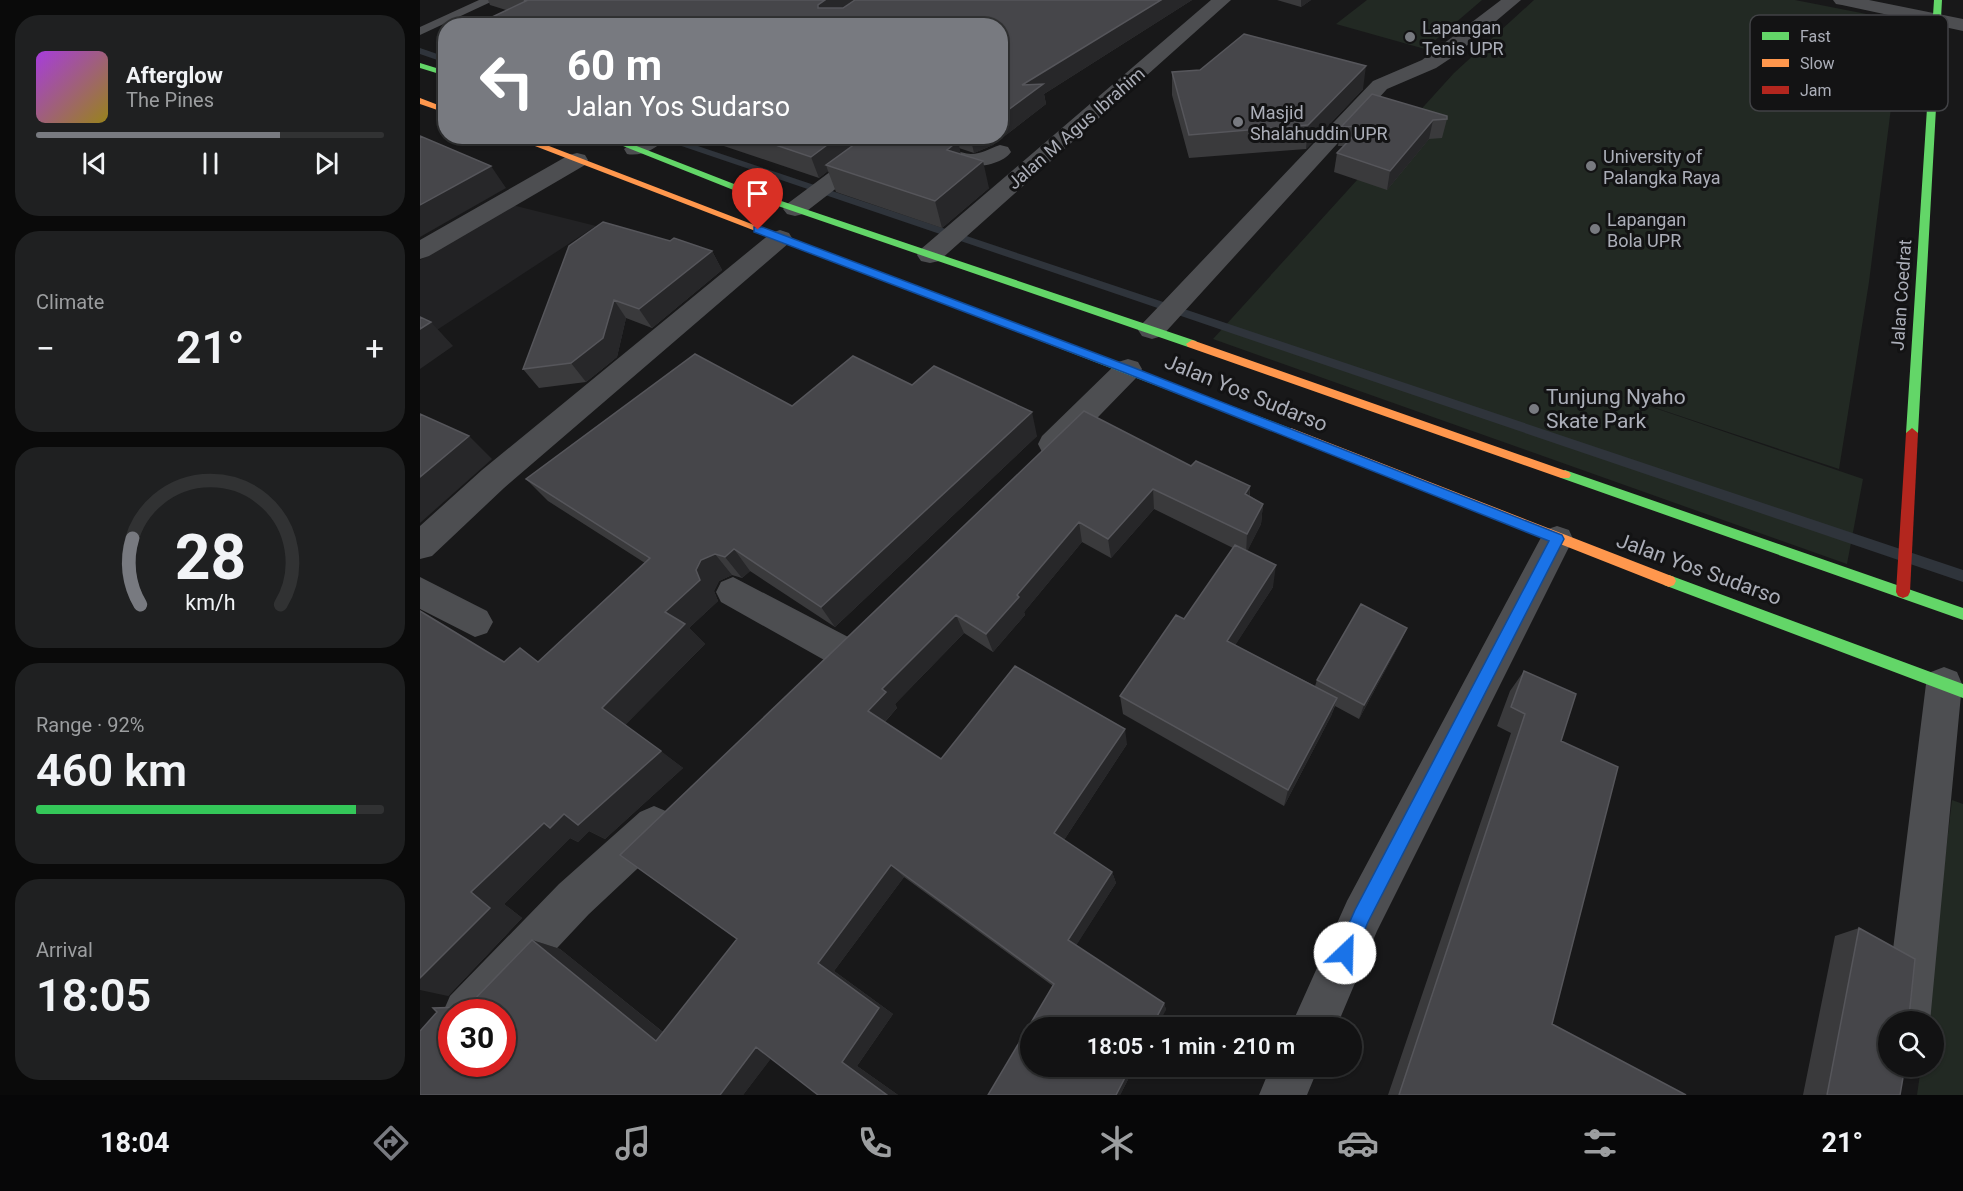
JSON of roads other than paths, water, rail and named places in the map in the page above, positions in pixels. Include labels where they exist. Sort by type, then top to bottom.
[{"type":"main road","name":"Jalan Coedrat","points":[[1936,15],[1938,0]]},
{"type":"main road","points":[[420,65],[438,71]]},
{"type":"main road","points":[[420,102],[438,108]]},
{"type":"main road","name":"Jalan Coedrat","points":[[1903,592],[1931,111]]},
{"type":"main road","name":"Jalan Yos Sudarso","points":[[534,144],[1128,369],[1557,539],[1954,687]]},
{"type":"main road","name":"Jalan Yos Sudarso","points":[[651,144],[795,209],[1152,330],[1963,614]]},
{"type":"street","name":"Jalan M Agus Ibrahim","points":[[930,255],[1222,0]]},
{"type":"street","points":[[1152,330],[1380,85],[1429,64],[1512,0]]},
{"type":"street","points":[[1842,0],[1916,15]]},
{"type":"street","points":[[1948,21],[1963,24]]},
{"type":"street","points":[[795,209],[897,144]]},
{"type":"street","points":[[916,144],[973,162],[989,159],[1000,152]]},
{"type":"street","points":[[420,251],[577,160]]},
{"type":"street","points":[[420,546],[493,479],[780,238]]},
{"type":"street","points":[[1029,468],[1128,369]]},
{"type":"street","points":[[1318,1017],[1362,916],[1557,539]]},
{"type":"street","points":[[420,592],[475,622]]},
{"type":"street","points":[[734,592],[826,663],[864,626]]},
{"type":"street","points":[[1909,1011],[1954,687]]},
{"type":"street","points":[[479,999],[574,899],[677,805]]},
{"type":"street","points":[[1283,1095],[1291,1077]]},
{"type":"lane","points":[[449,18],[489,0]]},
{"type":"lane","points":[[420,31],[438,23]]},
{"type":"waterway","points":[[420,51],[438,57]]},
{"type":"waterway","points":[[681,144],[1963,576]]},
{"type":"place","name":"Lapangan Tenis UPR","points":[[1410,37]]},
{"type":"place","name":"Masjid Shalahuddin UPR","points":[[1238,122]]},
{"type":"place","name":"University of Palangka Raya","points":[[1591,166]]},
{"type":"place","name":"Lapangan Bola UPR","points":[[1595,229]]},
{"type":"place","name":"Tunjung Nyaho Skate Park","points":[[1534,409]]}]
